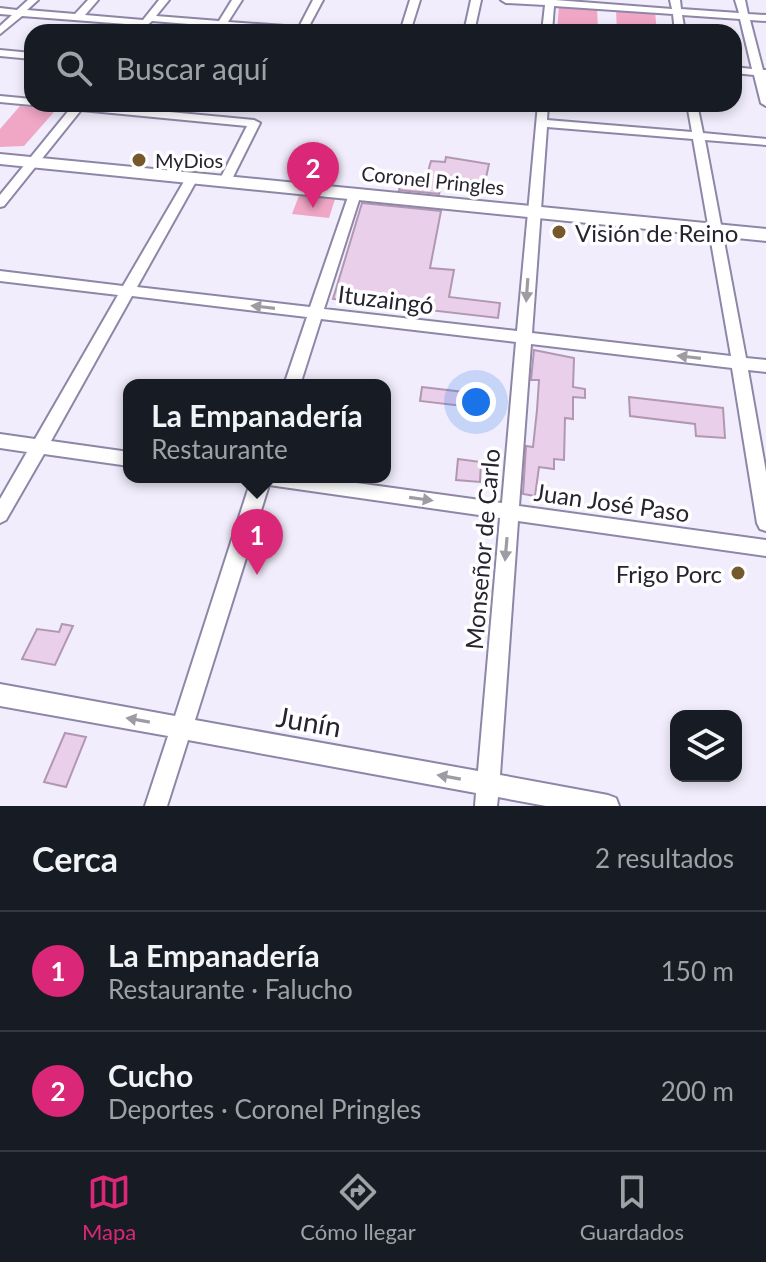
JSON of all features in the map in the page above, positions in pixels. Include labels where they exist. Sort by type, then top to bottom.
[{"type":"main road","name":"Coronel Pringles","points":[[0,159],[766,235]]},
{"type":"street","points":[[0,31],[33,0]]},
{"type":"street","points":[[78,17],[93,0]]},
{"type":"street","points":[[145,24],[164,0]]},
{"type":"street","points":[[0,11],[222,24],[237,0]]},
{"type":"street","points":[[306,24],[318,0]]},
{"type":"street","points":[[408,24],[415,0]]},
{"type":"street","points":[[471,24],[476,0]]},
{"type":"street","points":[[506,0],[608,4],[766,18]]},
{"type":"street","points":[[675,0],[679,24]]},
{"type":"street","points":[[740,0],[762,72],[766,103]]},
{"type":"street","points":[[548,24],[550,1]]},
{"type":"street","points":[[0,53],[24,55]]},
{"type":"street","points":[[742,71],[762,72]]},
{"type":"street","points":[[0,99],[24,101]]},
{"type":"street","points":[[0,203],[73,112]]},
{"type":"street","points":[[147,112],[254,123],[225,181]]},
{"type":"street","name":"Monseñor de Carlo","points":[[487,795],[543,112]]},
{"type":"street","points":[[694,112],[717,230],[766,523]]},
{"type":"street","points":[[542,123],[766,142]]},
{"type":"street","points":[[0,515],[192,178]]},
{"type":"street","points":[[294,379],[355,194]]},
{"type":"street","name":"Ituzaingó","points":[[0,276],[766,366]]},
{"type":"street","points":[[0,441],[123,458]]},
{"type":"street","points":[[156,806],[260,483]]},
{"type":"street","name":"Juan José Paso","points":[[304,483],[766,548]]},
{"type":"street","name":"Junín","points":[[0,695],[181,728],[487,795],[608,806]]},
{"type":"shaded area","points":[[559,5],[597,8],[598,24],[558,24]]},
{"type":"shaded area","points":[[616,9],[655,12],[656,24],[617,24]]},
{"type":"shaded area","points":[[20,106],[24,106],[24,112],[54,112],[24,146],[0,147],[0,129]]},
{"type":"shaded area","points":[[300,193],[336,196],[329,218],[292,214]]},
{"type":"building","points":[[446,157],[489,164],[485,182],[447,178],[439,194],[399,190],[402,179],[425,182],[431,161],[445,162]]},
{"type":"building","points":[[362,203],[441,211],[430,268],[454,270],[449,297],[500,303],[498,318],[333,299]]},
{"type":"building","points":[[534,350],[574,358],[573,387],[585,389],[585,398],[573,397],[573,419],[565,418],[564,460],[554,459],[554,469],[539,467],[535,496],[523,494],[526,446],[533,447],[537,410],[539,380],[531,380]]},
{"type":"building","points":[[422,387],[489,395],[488,409],[420,401]]},
{"type":"building","points":[[629,397],[723,408],[725,438],[696,436],[695,424],[630,416]]},
{"type":"building","points":[[458,459],[481,462],[480,482],[456,480]]},
{"type":"building","points":[[62,624],[73,626],[55,665],[22,659],[37,629],[59,632]]},
{"type":"building","points":[[65,733],[86,737],[66,787],[44,782]]},
{"type":"place","name":"MyDios","points":[[139,160]]},
{"type":"place","name":"Cucho","points":[[313,208]]},
{"type":"place","name":"Visión de Reino","points":[[559,232]]},
{"type":"place","name":"Frigo Porc","points":[[738,573]]},
{"type":"place","name":"La Empanadería","points":[[257,575]]}]
